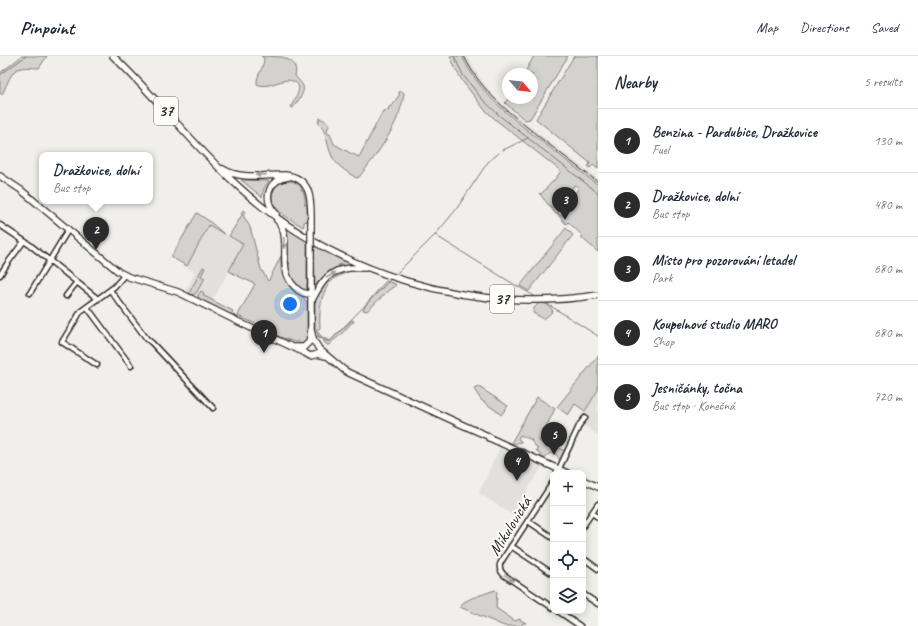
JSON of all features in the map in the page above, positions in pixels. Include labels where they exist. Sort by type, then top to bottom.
[{"type":"main road","name":"37","points":[[113,56],[212,161],[240,188],[286,223],[331,250],[371,268],[411,282],[450,292],[496,298],[537,300],[598,295]]},
{"type":"main road","points":[[212,161],[225,170],[236,175],[285,175],[297,178],[304,184],[310,194],[311,330],[308,346],[310,356],[315,355],[318,351]]},
{"type":"main road","points":[[0,176],[21,190],[113,268],[124,275],[178,292],[294,348],[318,346],[318,351],[344,370],[465,426],[486,434],[492,439]]},
{"type":"main road","points":[[286,223],[272,209],[268,194],[272,186],[278,180],[297,178]]},
{"type":"main road","points":[[267,210],[279,222],[283,231],[285,268],[289,280],[299,291],[311,297]]},
{"type":"main road","points":[[311,297],[320,284],[329,275],[335,272],[347,268],[371,268]]},
{"type":"main road","points":[[465,426],[478,434],[492,439],[556,470]]},
{"type":"main road","points":[[586,481],[598,487]]},
{"type":"street","points":[[0,225],[50,260],[98,299]]},
{"type":"street","points":[[30,293],[68,230]]},
{"type":"street","points":[[0,275],[6,264],[24,241]]},
{"type":"street","points":[[97,365],[62,342],[81,311],[110,290],[124,275]]},
{"type":"street","points":[[66,296],[77,282]]},
{"type":"street","points":[[110,290],[147,339],[213,408]]},
{"type":"street","points":[[87,307],[131,366]]},
{"type":"street","points":[[558,470],[580,424],[586,418]]},
{"type":"street","name":"Mikulovická","points":[[550,487],[499,565],[500,570],[504,575],[550,606]]},
{"type":"street","points":[[586,522],[598,504]]},
{"type":"street","points":[[592,513],[598,517]]},
{"type":"street","points":[[528,521],[550,536]]},
{"type":"street","points":[[511,546],[550,571]]},
{"type":"street","points":[[586,560],[598,569]]},
{"type":"street","points":[[586,596],[598,604]]},
{"type":"street","points":[[562,614],[580,626]]},
{"type":"shaded area","points":[[22,56],[47,56],[39,68],[24,68],[16,70],[10,78],[2,95],[0,93],[0,73]]},
{"type":"shaded area","points":[[261,56],[283,57],[292,62],[294,65],[296,70],[295,76],[302,84],[303,90],[293,108],[291,107],[299,87],[294,82],[288,80],[264,86],[257,84],[264,62],[264,58]]},
{"type":"shaded area","points":[[450,56],[462,56],[477,81],[506,112],[528,131],[598,185],[598,252],[582,238],[582,235],[568,222],[566,224],[559,216],[559,214],[562,216],[579,187],[574,185],[558,214],[556,214],[539,193],[541,194],[561,171],[484,109],[463,82]]},
{"type":"shaded area","points":[[462,56],[467,56],[479,77],[502,104],[598,179],[598,185],[503,110],[482,88]]},
{"type":"shaded area","points":[[534,56],[568,56],[530,119],[525,120],[506,104],[538,104],[538,68],[527,68]]},
{"type":"shaded area","points":[[574,56],[598,56],[598,169],[593,165],[590,168],[588,167],[590,163],[536,119]]},
{"type":"shaded area","points":[[402,91],[404,93],[402,104],[393,127],[373,159],[359,177],[356,178],[341,168],[333,158],[329,150],[325,133],[318,122],[320,118],[328,124],[328,134],[330,134],[334,144],[359,157],[383,111],[388,110],[389,107],[393,105],[399,96],[399,92]]},
{"type":"shaded area","points":[[241,180],[269,181],[264,188],[262,197]]},
{"type":"shaded area","points":[[284,181],[292,181],[300,186],[302,191],[303,190],[305,204],[307,204],[307,221],[304,222],[303,227],[281,213],[273,204],[273,192],[278,184]]},
{"type":"shaded area","points":[[243,210],[245,211],[243,215],[250,227],[261,269],[268,281],[281,256],[282,274],[284,274],[291,287],[307,302],[307,336],[306,341],[301,344],[298,341],[295,342],[269,332],[265,328],[238,316],[255,284],[229,271],[243,244],[229,236],[242,215],[241,213]]},
{"type":"shaded area","points":[[197,213],[224,234],[209,225],[187,266],[171,257]]},
{"type":"shaded area","points":[[209,225],[244,244],[211,303],[185,292],[195,272],[186,267]]},
{"type":"shaded area","points":[[285,226],[307,240],[306,290],[296,284],[289,275],[288,265],[290,263],[287,263],[287,236]]},
{"type":"shaded area","points":[[566,228],[573,235],[529,291],[520,286]]},
{"type":"shaded area","points":[[314,244],[355,265],[338,265],[340,266],[326,274],[315,286]]},
{"type":"shaded area","points":[[203,267],[205,268],[201,276],[205,278],[196,293],[193,295],[189,293]]},
{"type":"shaded area","points":[[345,271],[344,274],[336,277],[330,282],[326,289],[321,304],[320,328],[317,330],[315,329],[315,302],[319,290],[330,278]]},
{"type":"shaded area","points":[[386,281],[396,285],[367,311],[363,310],[367,303]]},
{"type":"shaded area","points":[[201,291],[203,292],[204,296],[233,311],[231,315],[199,299],[198,295]]},
{"type":"shaded area","points":[[539,303],[544,303],[553,311],[544,319],[533,313],[534,308]]},
{"type":"shaded area","points":[[352,320],[354,322],[351,323],[331,342],[331,344],[327,345],[324,342],[324,339],[318,337],[316,330],[322,337],[328,340],[328,342],[330,341]]},
{"type":"shaded area","points":[[598,356],[598,390],[585,411],[575,404],[568,415],[557,407]]},
{"type":"shaded area","points":[[479,387],[508,406],[501,415],[481,400],[474,389]]},
{"type":"shaded area","points":[[598,390],[598,435],[578,421]]},
{"type":"shaded area","points":[[537,397],[555,409],[539,441],[547,445],[549,443],[565,451],[560,461],[557,455],[553,453],[544,459],[536,450],[538,449],[531,441],[532,440],[520,435],[518,439],[521,442],[511,443]]},
{"type":"shaded area","points":[[500,446],[507,451],[506,456],[509,457],[513,452],[543,466],[511,514],[479,493]]},
{"type":"shaded area","points":[[495,590],[497,592],[496,608],[515,621],[519,619],[526,623],[523,623],[521,626],[504,626],[460,607],[464,602],[472,598]]},
{"type":"waterway","points":[[0,75],[26,56]]},
{"type":"waterway","points":[[454,56],[463,75],[482,99],[500,116],[598,193]]},
{"type":"waterway","points":[[503,150],[528,138]]},
{"type":"waterway","points":[[435,235],[455,211],[488,162],[499,153]]},
{"type":"waterway","points":[[397,273],[435,235],[437,236]]},
{"type":"waterway","points":[[438,237],[536,297]]},
{"type":"waterway","points":[[318,336],[326,341],[331,340],[390,280]]},
{"type":"waterway","points":[[546,303],[598,336]]},
{"type":"railway","points":[[464,56],[479,81],[498,102],[531,130],[598,182]]},
{"type":"place","name":"Místo pro pozorování letadel","points":[[565,220]]},
{"type":"place","name":"Dražkovice, dolní","points":[[96,250]]},
{"type":"place","name":"Benzina - Pardubice, Dražkovice","points":[[264,353]]},
{"type":"place","name":"Jesničánky, točna","points":[[554,455]]},
{"type":"place","name":"Koupelnové studio MARO","points":[[517,481]]}]
